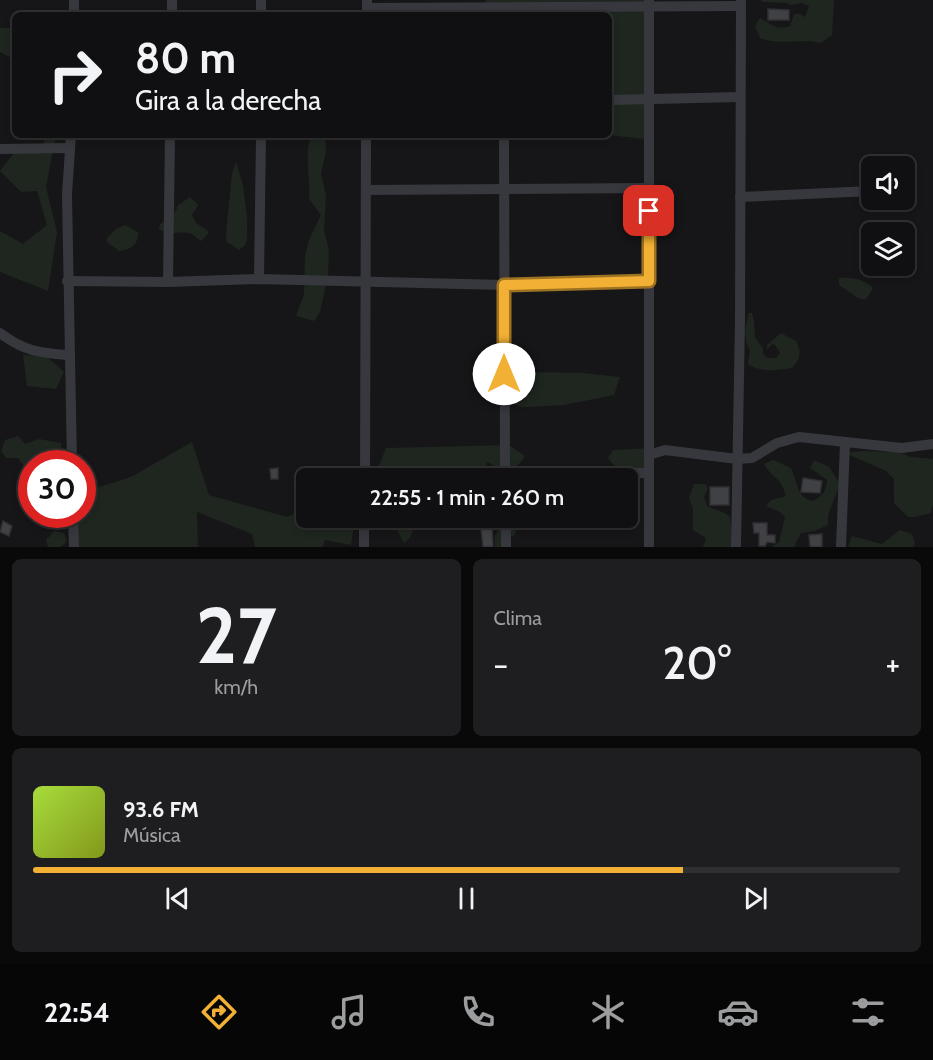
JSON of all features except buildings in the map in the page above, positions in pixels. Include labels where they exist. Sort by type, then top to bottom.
[{"type":"street","points":[[649,3],[649,547]]},
{"type":"street","points":[[367,8],[741,3],[736,547]]},
{"type":"street","points":[[612,100],[740,97]]},
{"type":"street","points":[[70,138],[67,194],[67,281],[71,450]]},
{"type":"street","points":[[168,282],[170,138]]},
{"type":"street","points":[[259,279],[261,138]]},
{"type":"street","points":[[365,468],[366,138]]},
{"type":"street","points":[[504,138],[505,468]]},
{"type":"street","points":[[0,149],[70,148]]},
{"type":"street","points":[[366,190],[649,188]]},
{"type":"street","points":[[740,197],[861,192]]},
{"type":"street","points":[[67,281],[168,282],[259,279],[504,285],[649,281]]},
{"type":"street","points":[[0,333],[12,342],[30,350],[68,354]]},
{"type":"street","points":[[649,455],[665,450],[737,459],[752,458],[777,443],[799,437],[902,448],[933,444]]},
{"type":"street","points":[[841,547],[845,442]]},
{"type":"street","points":[[638,473],[649,473]]},
{"type":"street","points":[[73,528],[74,547]]},
{"type":"street","points":[[364,528],[364,547]]},
{"type":"street","points":[[506,528],[506,547]]},
{"type":"shaded area","points":[[486,0],[645,0],[653,125],[643,139],[612,135],[612,12],[485,12]]},
{"type":"shaded area","points":[[760,0],[834,0],[832,35],[821,43],[760,38],[755,26],[760,18],[781,28],[790,26],[794,14],[805,17],[809,6],[802,3],[791,5]]},
{"type":"shaded area","points":[[0,28],[12,28],[12,58],[0,52]]},
{"type":"shaded area","points":[[45,138],[55,138],[46,187],[57,232],[48,291],[0,272],[0,231],[23,244],[47,225],[37,191],[21,192],[0,171],[17,149],[42,148]]},
{"type":"shaded area","points":[[311,138],[325,138],[326,152],[321,173],[326,196],[324,230],[329,251],[328,276],[320,312],[314,321],[296,316],[304,294],[305,256],[309,240],[321,215],[309,199],[308,147]]},
{"type":"shaded area","points":[[236,162],[243,185],[247,217],[247,239],[245,245],[239,250],[227,242],[226,235],[232,173]]},
{"type":"shaded area","points":[[190,197],[198,205],[192,215],[196,223],[208,231],[201,241],[189,233],[171,233],[159,229],[160,224],[167,221],[177,206]]},
{"type":"shaded area","points":[[125,225],[138,232],[138,237],[133,246],[119,251],[107,242],[107,238],[116,229]]},
{"type":"shaded area","points":[[839,278],[858,279],[873,288],[866,300],[858,298],[839,285]]},
{"type":"shaded area","points":[[749,313],[752,313],[754,321],[755,338],[767,358],[776,358],[780,353],[772,344],[767,350],[767,345],[781,333],[796,341],[799,356],[792,368],[764,370],[748,364],[750,351],[745,332]]},
{"type":"shaded area","points":[[23,355],[46,356],[64,372],[56,389],[27,386]]},
{"type":"shaded area","points":[[526,372],[583,373],[620,377],[614,395],[564,405],[521,407],[512,403],[508,398],[513,374]]},
{"type":"shaded area","points":[[18,436],[25,444],[39,439],[61,443],[62,450],[18,450],[18,458],[6,458],[1,451],[5,440]]},
{"type":"shaded area","points":[[192,442],[209,495],[287,517],[296,513],[296,528],[354,528],[351,545],[325,540],[323,547],[255,547],[252,534],[197,512],[198,547],[76,547],[77,528],[96,528],[96,488],[131,477]]},
{"type":"shaded area","points":[[509,445],[525,456],[514,468],[498,468],[487,462],[486,468],[378,468],[386,448]]},
{"type":"shaded area","points":[[652,448],[652,471],[638,472],[638,468],[617,467],[608,458],[613,450]]},
{"type":"shaded area","points":[[898,452],[911,457],[933,459],[931,513],[908,517],[894,503],[894,479],[886,471],[845,453]]},
{"type":"shaded area","points":[[773,460],[791,468],[800,493],[807,499],[813,501],[819,497],[827,484],[827,480],[810,468],[814,460],[829,467],[840,484],[828,515],[828,525],[815,531],[801,533],[795,547],[771,547],[779,542],[785,517],[780,512],[766,506],[771,500],[786,496],[782,485],[764,464]]},
{"type":"shaded area","points":[[694,484],[705,484],[708,488],[704,497],[707,506],[730,517],[733,547],[703,547],[706,538],[693,530],[693,509],[689,498]]},
{"type":"shaded area","points":[[396,528],[413,528],[408,540],[404,543]]},
{"type":"shaded area","points":[[498,528],[516,528],[516,532],[513,537],[505,539],[500,547],[495,547],[495,536]]},
{"type":"shaded area","points":[[900,530],[912,534],[915,544],[913,547],[848,547],[852,536],[882,544]]},
{"type":"shaded area","points":[[54,531],[64,533],[67,541],[61,547],[48,547],[46,540]]},
{"type":"route","points":[[504,374],[504,285],[649,281],[649,211]]}]
